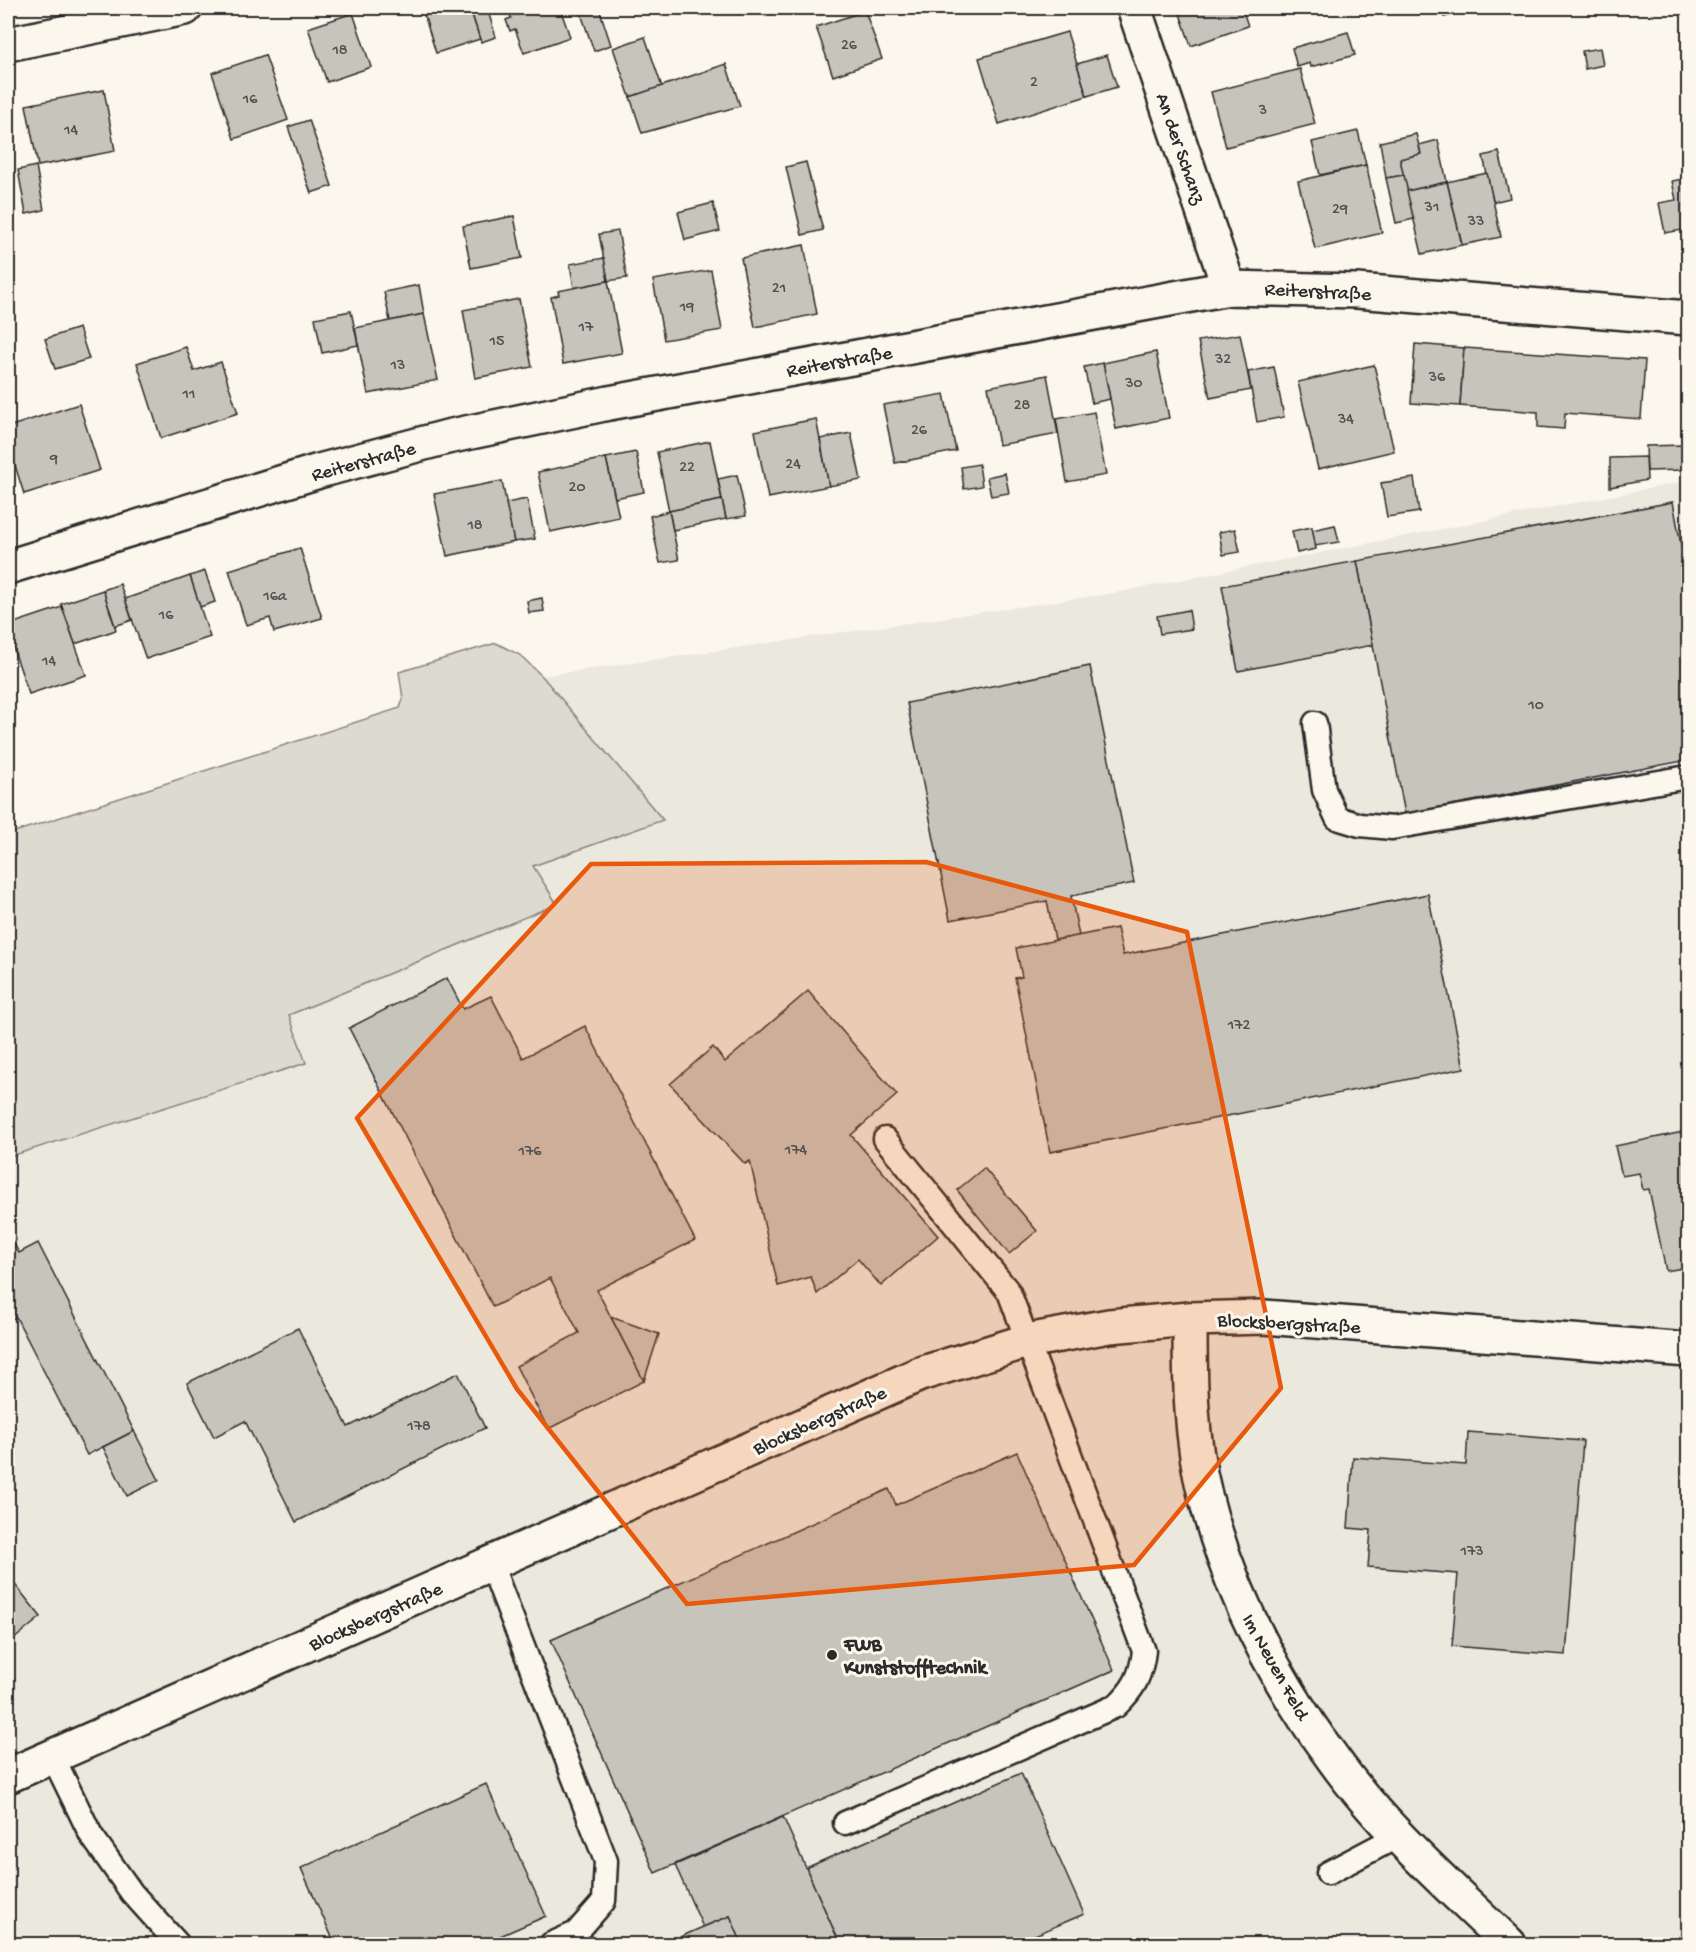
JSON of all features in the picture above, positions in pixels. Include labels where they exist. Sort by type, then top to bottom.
[{"type":"street","points":[[8,44],[185,8]]},
{"type":"street","name":"An der Schanz","points":[[1134,8],[1229,288]]},
{"type":"street","name":"Reiterstraße","points":[[8,567],[319,471],[447,437],[621,400],[1229,288],[1357,291],[1689,318]]},
{"type":"street","name":"Blocksbergstraße","points":[[8,1776],[920,1374],[1028,1341],[1109,1326],[1190,1319],[1263,1317],[1689,1350]]},
{"type":"street","name":"Im Neuen Feld","points":[[1190,1319],[1193,1424],[1204,1494],[1229,1571],[1254,1630],[1292,1699],[1335,1761],[1400,1835],[1509,1944]]},
{"type":"lane","points":[[1315,723],[1324,790],[1337,818],[1360,825],[1392,828],[1689,777]]},
{"type":"lane","points":[[845,1823],[1116,1706],[1133,1690],[1142,1672],[1144,1651],[1009,1292],[885,1139]]},
{"type":"lane","points":[[490,1564],[606,1861],[604,1901],[576,1934],[551,1944]]},
{"type":"lane","points":[[52,1755],[91,1835],[132,1893],[178,1944]]},
{"type":"lane","points":[[1328,1873],[1400,1835]]},
{"type":"highlighted area","points":[[926,862],[1187,932],[1281,1388],[1134,1565],[687,1604],[517,1389],[357,1118],[591,864]]},
{"type":"shaded area","points":[[1688,481],[1688,1944],[8,1944],[8,1158],[306,1063],[288,1015],[557,905],[532,866],[663,820],[542,676],[1114,593]]},
{"type":"shaded area","points":[[496,643],[520,655],[542,676],[663,820],[533,866],[557,904],[289,1015],[306,1063],[8,1157],[8,834],[400,708],[403,699],[399,672]]},
{"type":"building","points":[[422,8],[470,8],[480,39],[436,53]]},
{"type":"building","points":[[470,8],[487,8],[496,37],[481,42]]},
{"type":"building","points":[[530,8],[560,8],[570,37],[524,53],[515,29],[510,31],[506,20],[511,18],[510,14]]},
{"type":"building","points":[[579,8],[599,8],[611,45],[594,51]]},
{"type":"building","points":[[1178,8],[1242,8],[1248,26],[1191,46]]},
{"type":"building","points":[[1299,8],[1324,8],[1301,14]]},
{"type":"building","points":[[1442,8],[1466,8],[1467,11],[1444,17]]},
{"type":"building","points":[[865,11],[882,59],[833,76],[816,27]]},
{"type":"building","points":[[353,13],[371,67],[327,82],[308,28]]},
{"type":"building","points":[[1067,32],[1087,96],[999,124],[979,58]]},
{"type":"building","points":[[1348,32],[1355,55],[1311,67],[1310,63],[1297,67],[1292,48]]},
{"type":"building","points":[[645,37],[662,87],[630,97],[613,48]]},
{"type":"building","points":[[1600,48],[1603,65],[1585,69],[1582,51]]},
{"type":"building","points":[[265,55],[288,120],[234,139],[212,73]]},
{"type":"building","points":[[1107,55],[1117,87],[1087,96],[1077,64]]},
{"type":"building","points":[[726,64],[740,106],[642,133],[630,97]]},
{"type":"building","points":[[1300,69],[1315,124],[1226,147],[1211,92]]},
{"type":"building","points":[[104,90],[115,151],[38,166],[26,105]]},
{"type":"building","points":[[309,120],[332,186],[311,193],[288,127]]},
{"type":"building","points":[[1358,131],[1366,165],[1320,175],[1312,142]]},
{"type":"building","points":[[1416,134],[1421,154],[1400,159],[1404,175],[1386,178],[1380,142]]},
{"type":"building","points":[[1438,140],[1447,182],[1407,191],[1400,159],[1421,154],[1419,145]]},
{"type":"building","points":[[1499,152],[1510,198],[1493,202],[1483,156]]},
{"type":"building","points":[[806,162],[823,230],[802,235],[786,167]]},
{"type":"building","points":[[1366,165],[1382,233],[1315,249],[1298,181]]},
{"type":"building","points":[[36,166],[44,210],[26,214],[18,170]]},
{"type":"building","points":[[1487,173],[1501,237],[1462,245],[1447,182]]},
{"type":"building","points":[[1404,175],[1414,219],[1396,223],[1386,178]]},
{"type":"building","points":[[1688,178],[1688,247],[1685,248],[1682,230],[1665,233],[1659,203],[1676,200],[1672,181]]},
{"type":"building","points":[[1447,182],[1462,245],[1422,254],[1407,191]]},
{"type":"building","points":[[713,203],[720,231],[685,240],[678,212]]},
{"type":"building","points":[[514,216],[522,258],[471,268],[463,226]]},
{"type":"building","points":[[618,231],[627,278],[608,281],[599,234]]},
{"type":"building","points":[[804,245],[817,314],[755,327],[741,258]]},
{"type":"building","points":[[604,258],[608,281],[574,288],[570,264]]},
{"type":"building","points":[[711,270],[722,330],[664,340],[653,280]]},
{"type":"building","points":[[608,281],[622,353],[563,364],[551,297],[559,295],[558,291]]},
{"type":"building","points":[[419,285],[424,314],[390,321],[384,292]]},
{"type":"building","points":[[519,299],[532,367],[475,378],[463,310]]},
{"type":"building","points":[[351,311],[358,345],[322,353],[315,318]]},
{"type":"building","points":[[424,314],[438,380],[368,394],[355,328]]},
{"type":"building","points":[[79,328],[89,359],[55,369],[45,339]]},
{"type":"building","points":[[1240,334],[1251,390],[1210,398],[1198,341]]},
{"type":"building","points":[[1415,344],[1464,348],[1460,406],[1411,403]]},
{"type":"building","points":[[186,347],[194,371],[221,362],[238,413],[161,438],[137,363]]},
{"type":"building","points":[[1464,348],[1645,360],[1641,419],[1565,413],[1564,429],[1538,427],[1538,412],[1460,406]]},
{"type":"building","points":[[1156,352],[1169,418],[1116,429],[1103,363]]},
{"type":"building","points":[[1103,363],[1110,399],[1092,403],[1084,367]]},
{"type":"building","points":[[1374,365],[1394,451],[1318,469],[1298,382]]},
{"type":"building","points":[[1274,367],[1284,417],[1257,422],[1248,372]]},
{"type":"building","points":[[1047,375],[1058,434],[999,445],[988,387]]},
{"type":"building","points":[[944,394],[956,451],[895,463],[883,405]]},
{"type":"building","points":[[79,404],[100,470],[24,494],[8,443],[8,427]]},
{"type":"building","points":[[1094,412],[1106,475],[1067,482],[1056,419]]},
{"type":"building","points":[[816,419],[829,486],[768,498],[755,431]]},
{"type":"building","points":[[851,433],[861,480],[829,486],[820,439]]},
{"type":"building","points":[[710,441],[722,500],[669,511],[657,452]]},
{"type":"building","points":[[1684,445],[1684,470],[1647,471],[1646,446]]},
{"type":"building","points":[[636,452],[644,492],[615,498],[606,458]]},
{"type":"building","points":[[1646,457],[1647,480],[1610,487],[1610,458]]},
{"type":"building","points":[[606,458],[619,517],[550,532],[538,472]]},
{"type":"building","points":[[979,464],[982,486],[964,489],[961,467]]},
{"type":"building","points":[[1005,473],[1009,493],[991,496],[987,477]]},
{"type":"building","points":[[737,475],[746,516],[726,519],[718,479]]},
{"type":"building","points":[[1414,478],[1419,512],[1387,517],[1381,483]]},
{"type":"building","points":[[502,481],[514,542],[447,556],[434,494]]},
{"type":"building","points":[[527,499],[535,539],[514,542],[506,503]]},
{"type":"building","points":[[722,500],[726,519],[673,530],[669,511]]},
{"type":"building","points":[[1673,502],[1688,583],[1688,760],[1405,814],[1357,561]]},
{"type":"building","points":[[669,511],[679,560],[660,563],[650,516]]},
{"type":"building","points":[[1335,525],[1339,542],[1315,546],[1312,530]]},
{"type":"building","points":[[1312,527],[1316,549],[1297,553],[1292,531]]},
{"type":"building","points":[[1235,529],[1240,552],[1223,555],[1219,532]]},
{"type":"building","points":[[300,548],[322,618],[274,632],[270,618],[246,625],[229,570]]},
{"type":"building","points":[[1357,561],[1373,645],[1238,671],[1222,586]]},
{"type":"building","points":[[205,571],[215,602],[200,607],[190,576]]},
{"type":"building","points":[[190,576],[210,637],[146,659],[125,599]]},
{"type":"building","points":[[120,584],[132,620],[115,626],[103,590]]},
{"type":"building","points":[[103,590],[116,630],[75,644],[61,604]]},
{"type":"building","points":[[542,598],[544,611],[529,613],[527,601]]},
{"type":"building","points":[[62,607],[86,675],[29,694],[8,633],[8,625]]},
{"type":"building","points":[[1189,610],[1192,629],[1160,634],[1157,616]]},
{"type":"building","points":[[1090,666],[1134,883],[1071,896],[1079,936],[1055,940],[1047,901],[950,920],[907,703]]},
{"type":"building","points":[[1428,894],[1464,1068],[1050,1152],[1015,978],[1022,977],[1016,948],[1117,928],[1123,955]]},
{"type":"building","points":[[447,978],[463,1009],[491,996],[523,1058],[585,1026],[695,1240],[597,1290],[644,1381],[548,1429],[516,1366],[579,1333],[550,1278],[493,1307],[349,1028]]},
{"type":"building","points":[[808,991],[897,1095],[851,1135],[938,1236],[881,1286],[858,1259],[817,1294],[811,1277],[778,1286],[750,1161],[745,1164],[670,1084],[713,1047],[725,1062]]},
{"type":"building","points":[[1688,1131],[1688,1267],[1666,1271],[1649,1189],[1643,1190],[1639,1173],[1622,1176],[1615,1146]]},
{"type":"building","points":[[984,1168],[1037,1231],[1009,1254],[957,1190]]},
{"type":"building","points":[[11,1238],[19,1253],[38,1243],[134,1431],[87,1455],[16,1317],[8,1321],[8,1240]]},
{"type":"building","points":[[611,1317],[659,1334],[644,1381]]},
{"type":"building","points":[[298,1328],[348,1427],[458,1373],[485,1428],[296,1522],[245,1421],[214,1437],[187,1383]]},
{"type":"building","points":[[134,1431],[159,1480],[127,1496],[103,1447]]},
{"type":"building","points":[[1468,1432],[1583,1441],[1566,1655],[1452,1646],[1458,1574],[1368,1567],[1371,1530],[1348,1528],[1353,1457],[1466,1465]]},
{"type":"building","name":"FWB Kunststofftechnik","points":[[1017,1452],[1114,1670],[655,1873],[551,1640],[889,1489],[896,1505]]},
{"type":"building","points":[[8,1576],[41,1617],[8,1644]]},
{"type":"building","points":[[1021,1773],[1084,1914],[1014,1944],[840,1944],[806,1868]]},
{"type":"building","points":[[486,1784],[546,1916],[482,1944],[335,1944],[301,1868]]},
{"type":"building","points":[[783,1817],[840,1944],[742,1944],[730,1916],[703,1927],[675,1865]]},
{"type":"building","points":[[730,1916],[742,1944],[664,1944],[703,1927]]},
{"type":"place","name":"FWB Kunststofftechnik","points":[[832,1655]]}]
